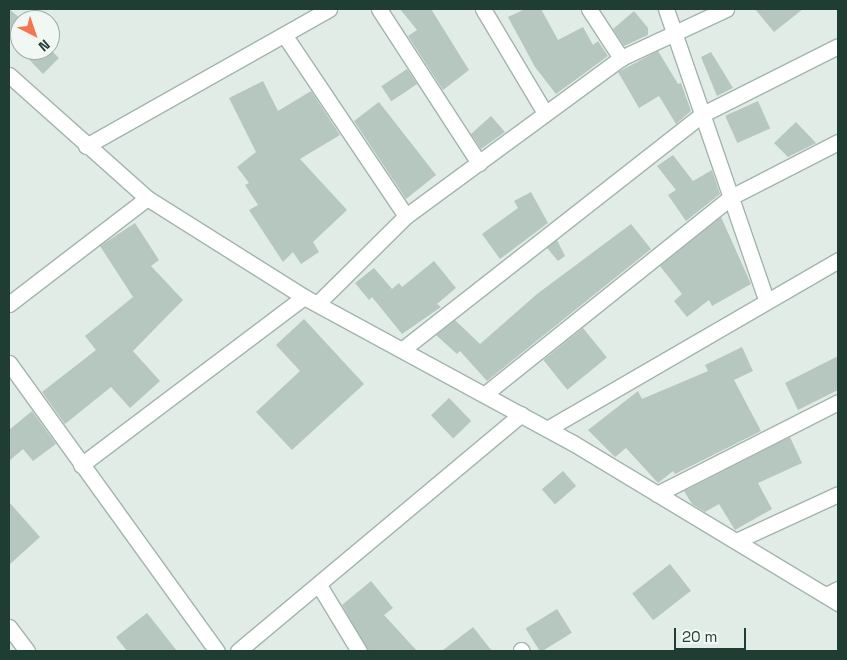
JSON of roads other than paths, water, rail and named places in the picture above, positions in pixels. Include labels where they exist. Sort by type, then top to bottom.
[{"type":"street","points":[[86,146],[285,36],[329,9]]},
{"type":"street","points":[[379,9],[479,163]]},
{"type":"street","points":[[484,9],[546,113]]},
{"type":"street","points":[[590,9],[621,58]]},
{"type":"street","points":[[666,9],[766,299]]},
{"type":"street","points":[[81,465],[311,300],[406,216],[621,58],[676,35],[726,9]]},
{"type":"street","points":[[285,36],[406,216]]},
{"type":"street","points":[[403,349],[703,114],[838,46]]},
{"type":"street","points":[[9,75],[86,146],[147,198],[311,300],[521,414],[736,541],[834,596]]},
{"type":"street","points":[[485,394],[731,198],[838,142]]},
{"type":"street","points":[[9,304],[147,198]]},
{"type":"street","points":[[547,429],[766,299],[838,260]]},
{"type":"street","points":[[9,363],[217,651]]},
{"type":"street","points":[[657,494],[838,402]]},
{"type":"street","points":[[238,651],[521,414]]},
{"type":"street","points":[[736,541],[838,494]]},
{"type":"street","points":[[319,584],[359,651]]},
{"type":"street","points":[[9,627],[27,651]]}]
